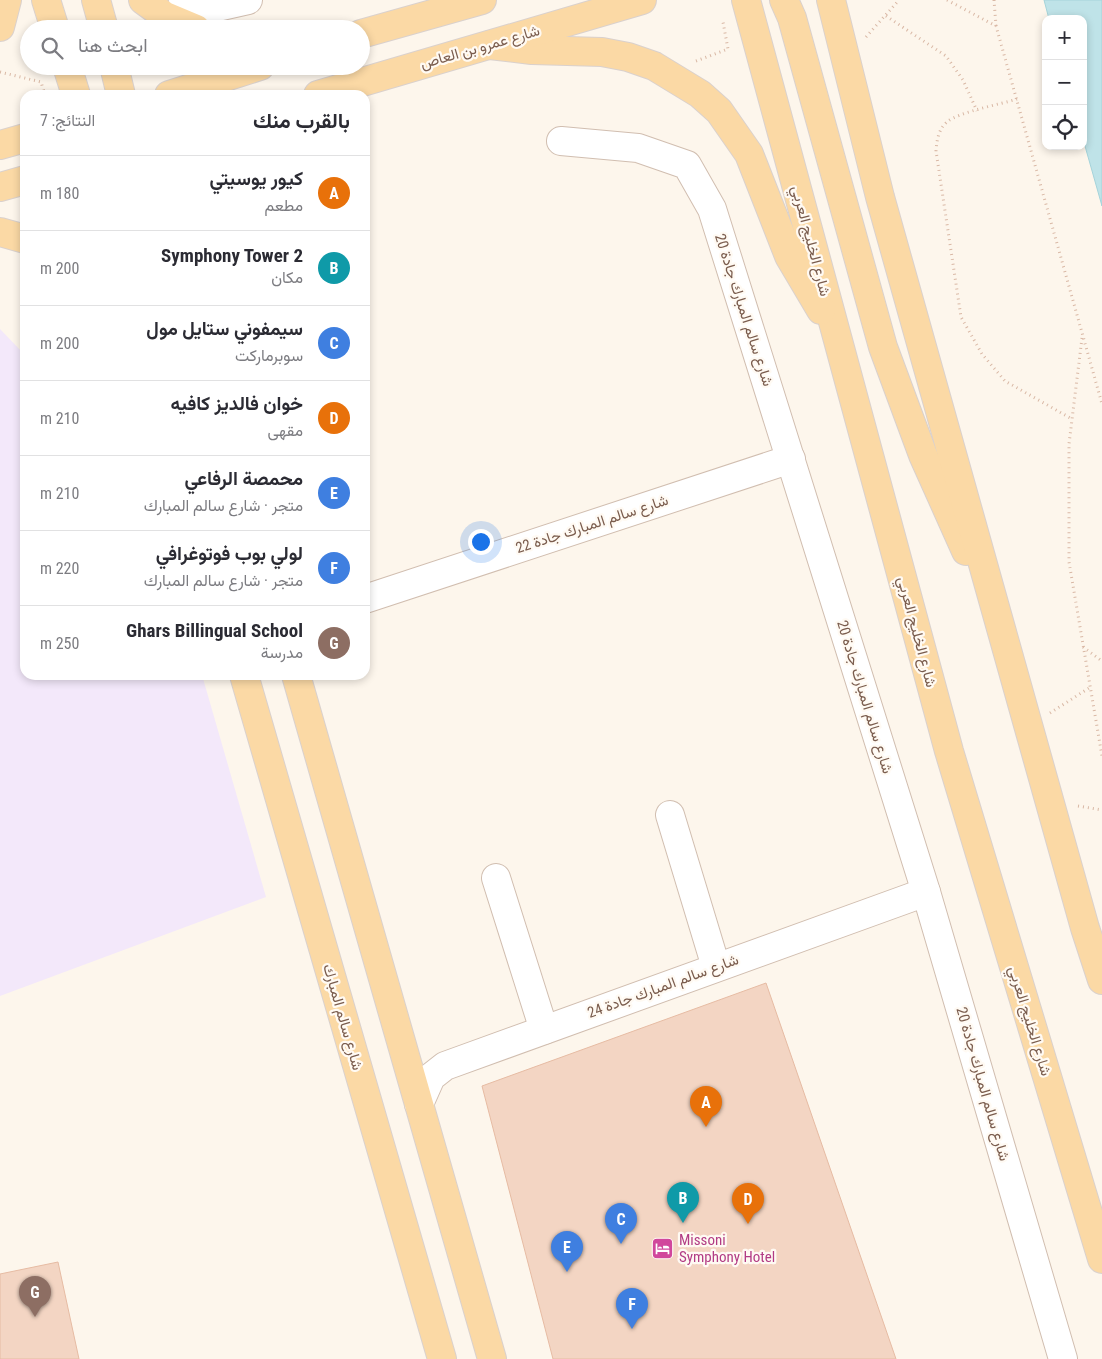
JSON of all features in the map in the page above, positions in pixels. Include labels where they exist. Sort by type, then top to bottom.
[{"type":"main road","points":[[0,27],[7,0]]},
{"type":"main road","points":[[46,0],[52,20]]},
{"type":"main road","points":[[96,0],[102,20]]},
{"type":"main road","points":[[143,0],[165,16],[175,20]]},
{"type":"main road","points":[[413,18],[442,0]]},
{"type":"main road","points":[[370,31],[482,0]]},
{"type":"main road","name":"شارع عمرو بن العاص","points":[[335,90],[642,0]]},
{"type":"main road","name":"شارع الخليج العربي","points":[[746,0],[949,751],[1102,1259]]},
{"type":"main road","points":[[784,0],[792,18],[893,374],[922,455],[945,508],[996,610]]},
{"type":"main road","points":[[831,0],[880,197],[1085,928],[1102,980]]},
{"type":"main road","points":[[490,44],[532,50],[602,52],[646,63],[678,79],[700,94],[719,111],[735,132],[759,177],[777,231],[789,256],[834,328]]},
{"type":"main road","points":[[366,90],[392,73]]},
{"type":"main road","points":[[70,75],[74,90]]},
{"type":"main road","points":[[116,75],[120,90]]},
{"type":"main road","points":[[185,90],[232,75]]},
{"type":"main road","points":[[0,145],[20,139]]},
{"type":"main road","points":[[0,187],[20,181]]},
{"type":"main road","points":[[0,232],[20,238]]},
{"type":"main road","name":"شارع سالم المبارك","points":[[245,680],[442,1359]]},
{"type":"main road","points":[[297,680],[492,1359]]},
{"type":"street","points":[[183,0],[208,10],[248,0]]},
{"type":"street","name":"شارع سالم المبارك جادة 20","points":[[561,141],[638,148],[687,165],[712,209],[926,892],[1063,1359]]},
{"type":"street","name":"شارع سالم المبارك جادة 22","points":[[370,597],[791,459]]},
{"type":"street","points":[[670,815],[716,967]]},
{"type":"street","points":[[496,878],[544,1030]]},
{"type":"street","name":"شارع سالم المبارك جادة 24","points":[[419,1104],[431,1077],[446,1066],[926,892]]},
{"type":"path","points":[[899,0],[886,16],[946,56],[963,80],[977,111]]},
{"type":"path","points":[[947,0],[996,26]]},
{"type":"path","points":[[994,0],[996,26],[1102,404]]},
{"type":"path","points":[[678,79],[693,62],[728,49],[721,12]]},
{"type":"path","points":[[0,72],[41,82],[43,90]]},
{"type":"path","points":[[1017,99],[947,122],[938,135],[936,151],[961,317],[982,354],[1005,381],[1072,419]]},
{"type":"path","points":[[1083,335],[1069,444],[1069,562],[1102,756]]},
{"type":"path","points":[[1083,646],[1102,661]]},
{"type":"path","points":[[1029,726],[1089,688]]},
{"type":"shaded area","points":[[0,329],[20,350],[20,680],[203,680],[266,897],[0,996]]},
{"type":"water","points":[[1044,0],[1102,0],[1102,206],[1086,150],[1087,15],[1048,15]]},
{"type":"building","points":[[766,983],[896,1359],[553,1359],[482,1086]]},
{"type":"building","points":[[58,1262],[79,1359],[0,1359],[0,1274]]},
{"type":"place","name":"كيور يوسيتي","points":[[706,1127]]},
{"type":"place","name":"Symphony Tower 2","points":[[683,1223]]},
{"type":"place","name":"خوان فالديز كافيه","points":[[748,1224]]},
{"type":"place","name":"سيمفوني ستايل مول","points":[[621,1244]]},
{"type":"place","name":"Missoni Symphony Hotel","points":[[663,1249]]},
{"type":"place","name":"محمصة الرفاعي","points":[[567,1272]]},
{"type":"place","name":"Ghars Billingual School","points":[[35,1317]]},
{"type":"place","name":"لولي بوب فوتوغرافي","points":[[632,1329]]}]
